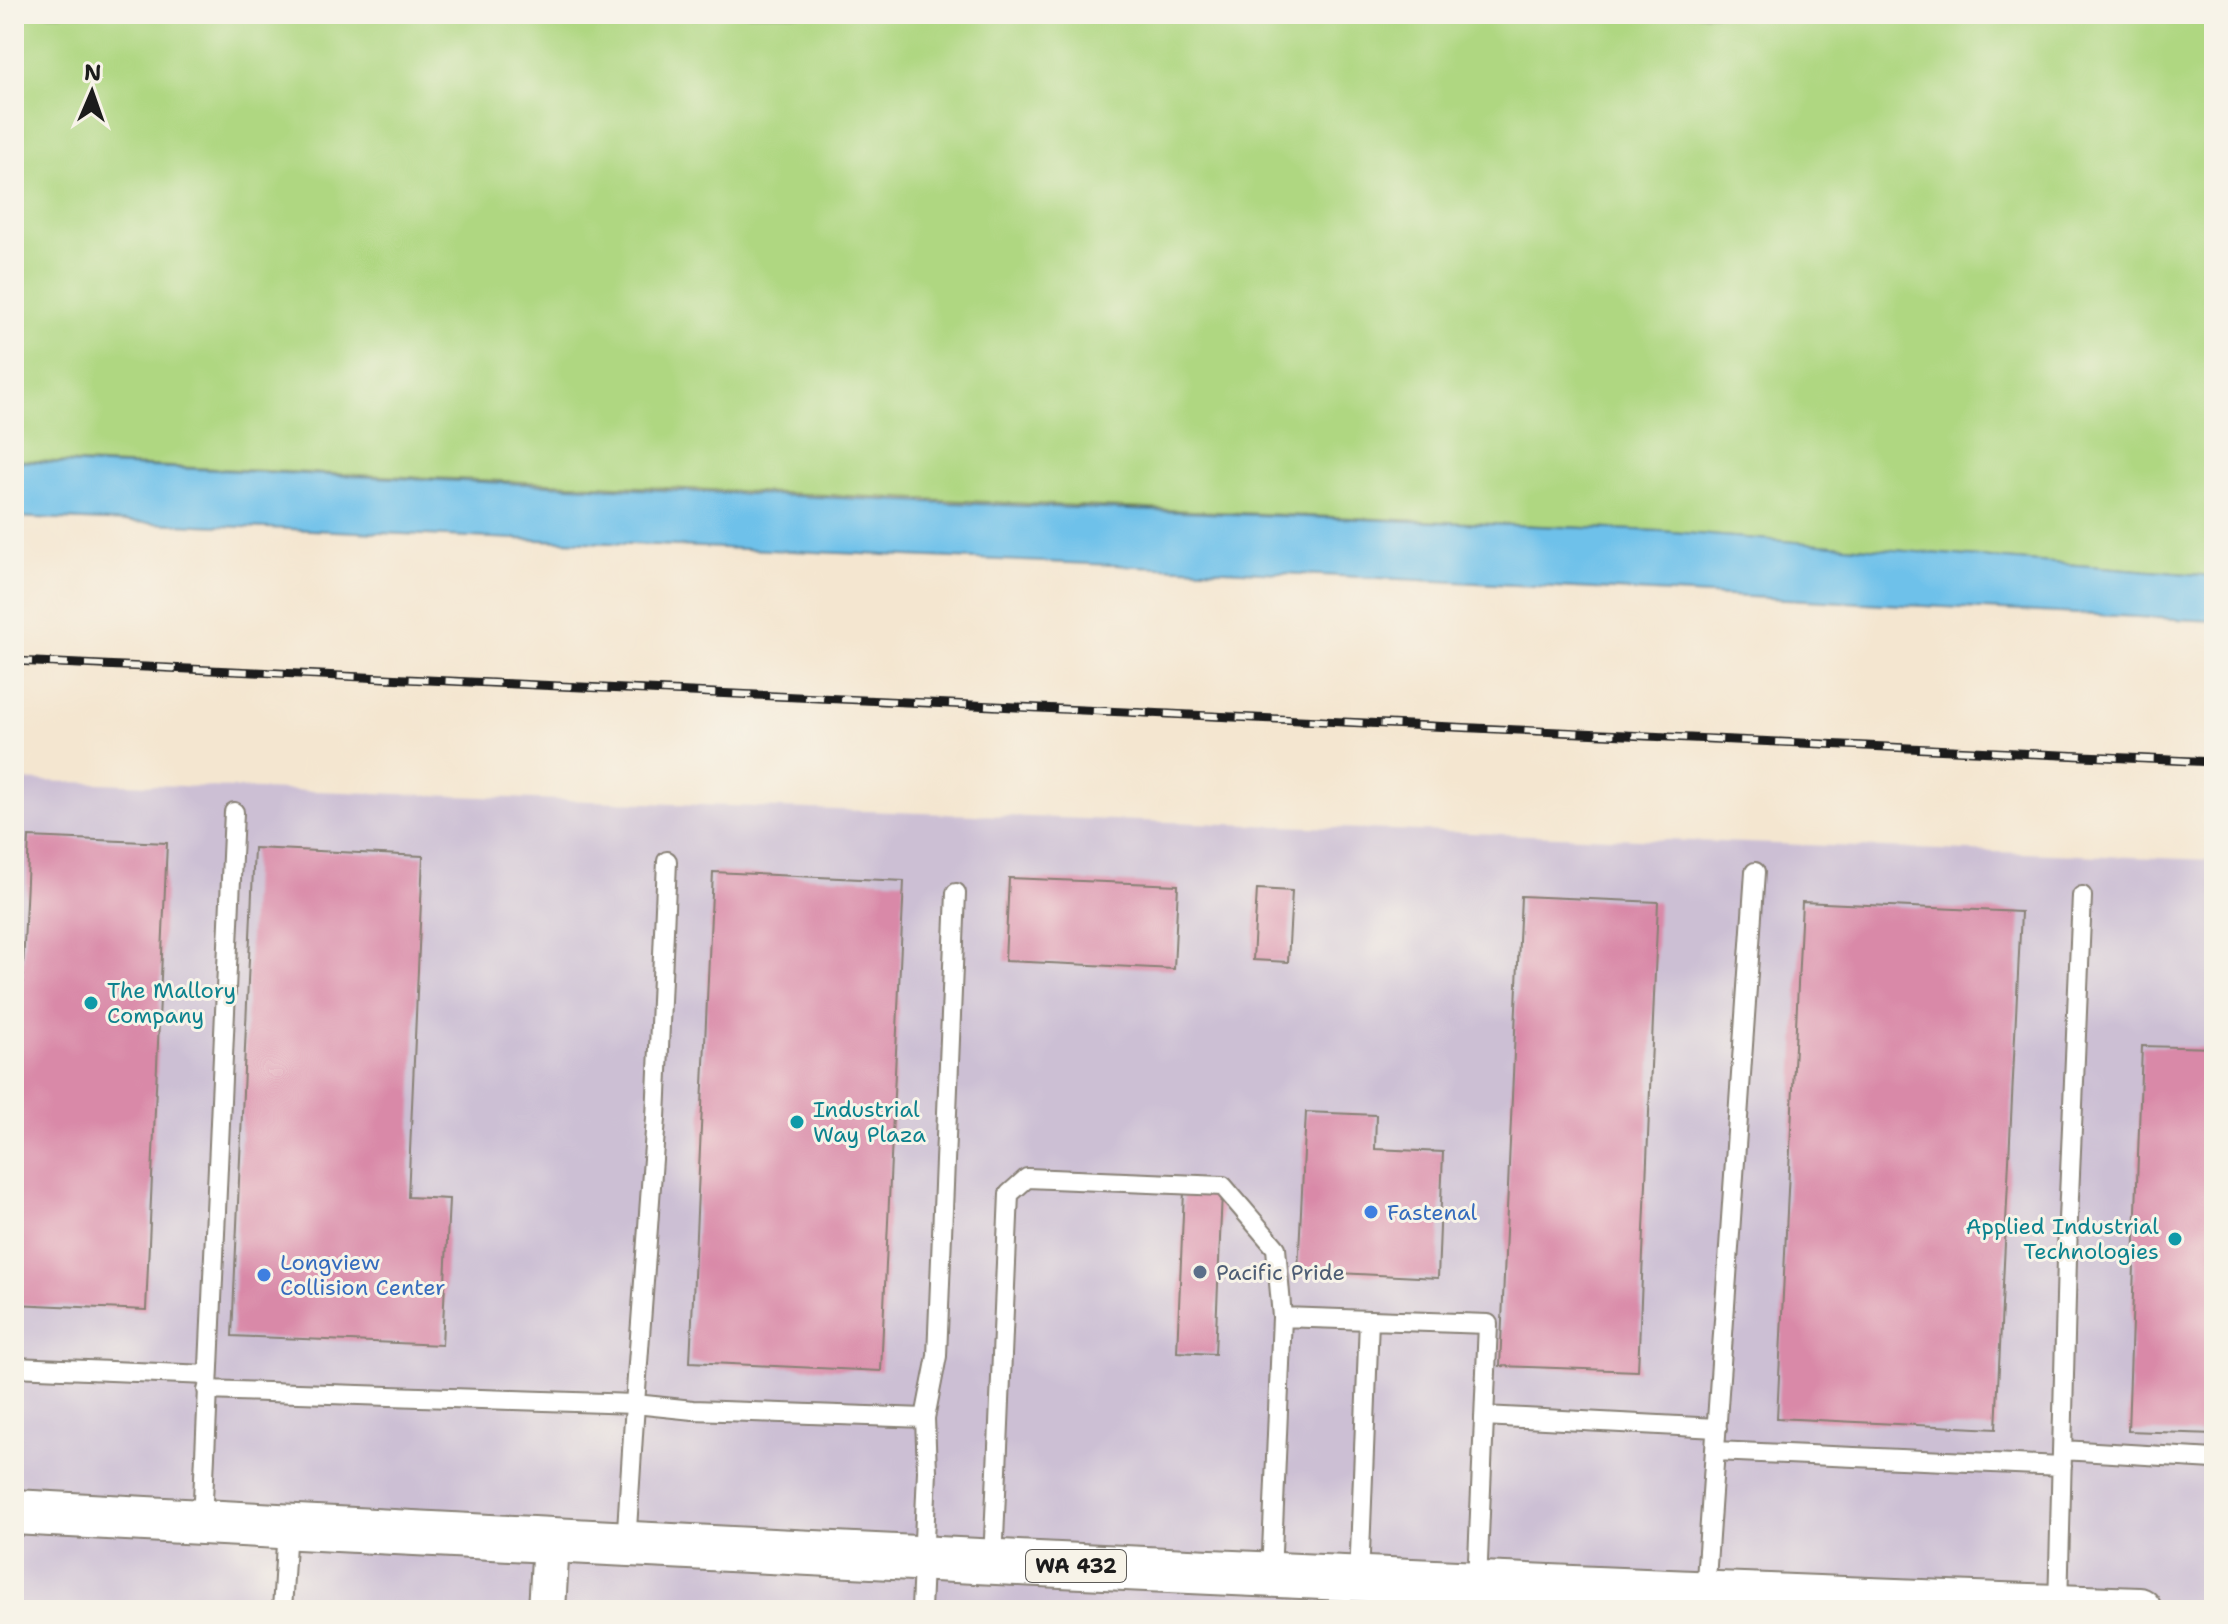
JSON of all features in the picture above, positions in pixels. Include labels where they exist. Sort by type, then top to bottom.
[{"type":"highway","name":"WA 432","points":[[14,1512],[923,1559],[2139,1610]]},
{"type":"street","points":[[547,1610],[551,1541]]},
{"type":"lane","points":[[202,1522],[234,812]]},
{"type":"lane","points":[[626,1545],[656,1118],[667,861]]},
{"type":"lane","points":[[1705,1594],[1755,872]]},
{"type":"lane","points":[[921,1610],[927,1471],[925,1418],[937,1356],[956,893]]},
{"type":"lane","points":[[2058,1607],[2068,1220],[2082,896]]},
{"type":"lane","points":[[993,1562],[1009,1194],[1027,1178],[1223,1186],[1276,1248],[1282,1317],[1271,1575]]},
{"type":"lane","points":[[1282,1317],[1488,1324],[1477,1584]]},
{"type":"lane","points":[[1359,1579],[1369,1320]]},
{"type":"lane","points":[[14,1367],[208,1383],[635,1404],[693,1410],[925,1418]]},
{"type":"lane","points":[[1484,1416],[1717,1428]]},
{"type":"lane","points":[[1715,1451],[2214,1459]]},
{"type":"lane","points":[[282,1610],[287,1527]]},
{"type":"shaded area","points":[[14,780],[2214,860],[2214,1610],[14,1610]]},
{"type":"green space","points":[[14,14],[2214,14],[2214,576],[1660,531],[14,460]]},
{"type":"water","points":[[14,461],[1660,531],[2214,576],[2214,621],[1204,569],[14,517]]},
{"type":"building","name":"The Mallory Company","points":[[29,837],[167,843],[146,1310],[14,1304],[14,1163]]},
{"type":"building","points":[[254,848],[423,856],[408,1197],[449,1199],[442,1345],[232,1336]]},
{"type":"building","name":"Industrial Way Plaza","points":[[713,872],[904,881],[881,1371],[690,1362]]},
{"type":"building","points":[[1009,878],[1178,885],[1174,969],[1005,961]]},
{"type":"building","points":[[1257,889],[1292,891],[1288,962],[1253,960]]},
{"type":"building","points":[[1521,896],[1658,902],[1638,1371],[1500,1366]]},
{"type":"building","points":[[1802,902],[2021,912],[1996,1429],[1777,1418]]},
{"type":"building","name":"Applied Industrial Technologies","points":[[2142,1046],[2214,1048],[2214,1434],[2128,1431]]},
{"type":"building","name":"Fastenal","points":[[1306,1112],[1376,1115],[1375,1149],[1443,1152],[1438,1278],[1298,1271]]},
{"type":"building","name":"Pacific Pride","points":[[1184,1191],[1222,1192],[1215,1354],[1177,1352]]},
{"type":"railway","points":[[14,661],[2214,762]]},
{"type":"place","name":"The Mallory Company","points":[[91,1003]]},
{"type":"place","name":"Industrial Way Plaza","points":[[797,1122]]},
{"type":"place","name":"Fastenal","points":[[1371,1212]]},
{"type":"place","name":"Applied Industrial Technologies","points":[[2175,1239]]},
{"type":"place","name":"Pacific Pride","points":[[1200,1272]]},
{"type":"place","name":"Longview Collision Center","points":[[264,1275]]}]
